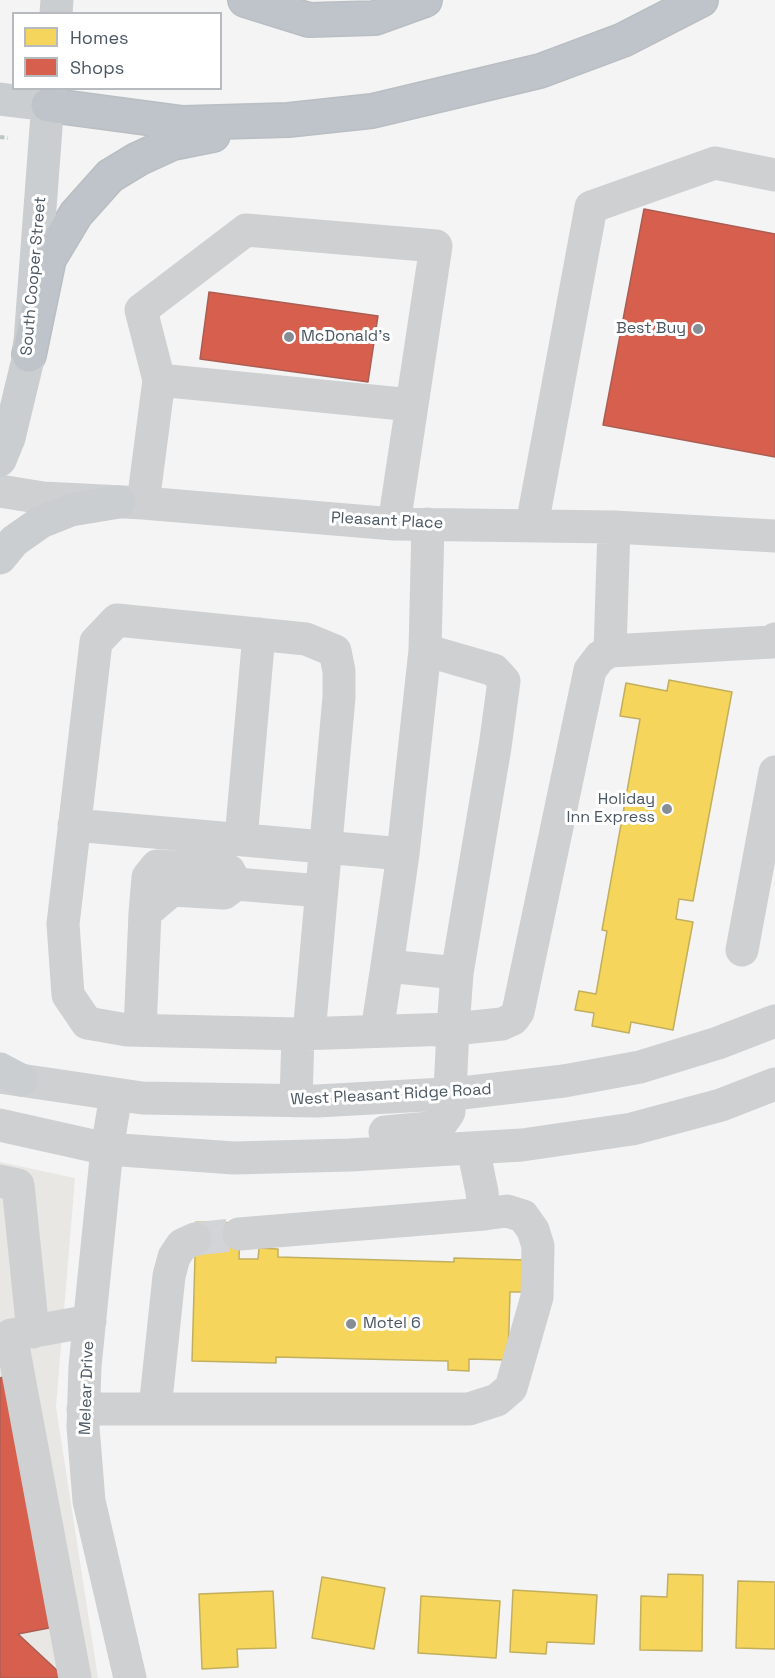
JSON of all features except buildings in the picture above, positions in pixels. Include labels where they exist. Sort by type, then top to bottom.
[{"type":"highway","points":[[244,0],[309,20],[375,18],[425,0]]},
{"type":"highway","points":[[48,97],[183,123],[288,120],[372,111],[540,71],[623,40],[701,0]]},
{"type":"highway","points":[[29,355],[49,259],[76,214],[110,176],[173,142],[288,120]]},
{"type":"main road","points":[[0,99],[48,97]]},
{"type":"main road","name":"South Cooper Street","points":[[0,460],[9,438],[29,355],[48,97]]},
{"type":"main road","points":[[0,558],[14,541],[41,522],[71,510],[131,503]]},
{"type":"street","points":[[532,525],[591,207],[716,163],[775,160]]},
{"type":"street","points":[[716,163],[775,175]]},
{"type":"street","points":[[131,503],[159,380],[141,310],[246,230],[435,246],[394,524]]},
{"type":"street","points":[[159,380],[412,405]]},
{"type":"street","name":"Pleasant Place","points":[[0,491],[43,498],[394,524],[614,527],[775,536]]},
{"type":"street","points":[[377,1032],[403,854],[425,650],[428,524]]},
{"type":"street","points":[[609,651],[614,527]]},
{"type":"street","points":[[296,1101],[304,1034],[321,891],[339,697],[339,670],[335,651],[306,639],[117,620],[96,642],[63,924],[68,995],[87,1023],[140,1030],[304,1034],[377,1032],[453,1029],[502,1024],[513,1019],[518,1012],[590,670],[600,657],[609,651],[772,642],[775,639]]},
{"type":"street","points":[[241,839],[258,634]]},
{"type":"street","points":[[298,1157],[327,1134],[430,1128],[442,1122],[449,1112],[457,973],[504,681],[494,670],[425,650]]},
{"type":"street","points":[[742,950],[775,772]]},
{"type":"street","points":[[74,825],[403,854]]},
{"type":"street","points":[[140,1030],[148,877],[157,866],[229,871],[236,884],[321,891]]},
{"type":"street","points":[[387,966],[457,973]]},
{"type":"street","name":"West Pleasant Ridge Road","points":[[7,1075],[142,1098],[296,1101],[449,1094],[564,1081],[640,1067],[717,1043],[775,1021]]},
{"type":"street","points":[[0,1125],[107,1149],[234,1158],[473,1148],[522,1145],[632,1129],[721,1105],[775,1084]]},
{"type":"street","name":"Melear Drive","points":[[116,1095],[107,1149],[85,1366],[83,1427],[89,1501],[130,1678]]},
{"type":"street","points":[[473,1148],[484,1214]]},
{"type":"street","points":[[0,1181],[18,1185],[15,1335],[75,1678]]},
{"type":"street","points":[[84,1410],[469,1409],[497,1400],[511,1388],[537,1297],[538,1246],[533,1230],[523,1216],[507,1211],[239,1234]]},
{"type":"street","points":[[155,1409],[169,1276],[174,1257],[182,1245],[195,1239]]},
{"type":"street","points":[[15,1335],[90,1321]]},
{"type":"path","points":[[0,137],[8,138]]},
{"type":"shaded area","points":[[0,1162],[75,1178],[56,1407],[98,1678],[0,1678]]},
{"type":"tunnel","points":[[195,1239],[239,1234]]},
{"type":"place","name":"Best Buy","points":[[698,329]]},
{"type":"place","name":"McDonald's","points":[[289,337]]},
{"type":"place","name":"Holiday Inn Express","points":[[667,809]]},
{"type":"place","name":"Motel 6","points":[[351,1324]]}]
